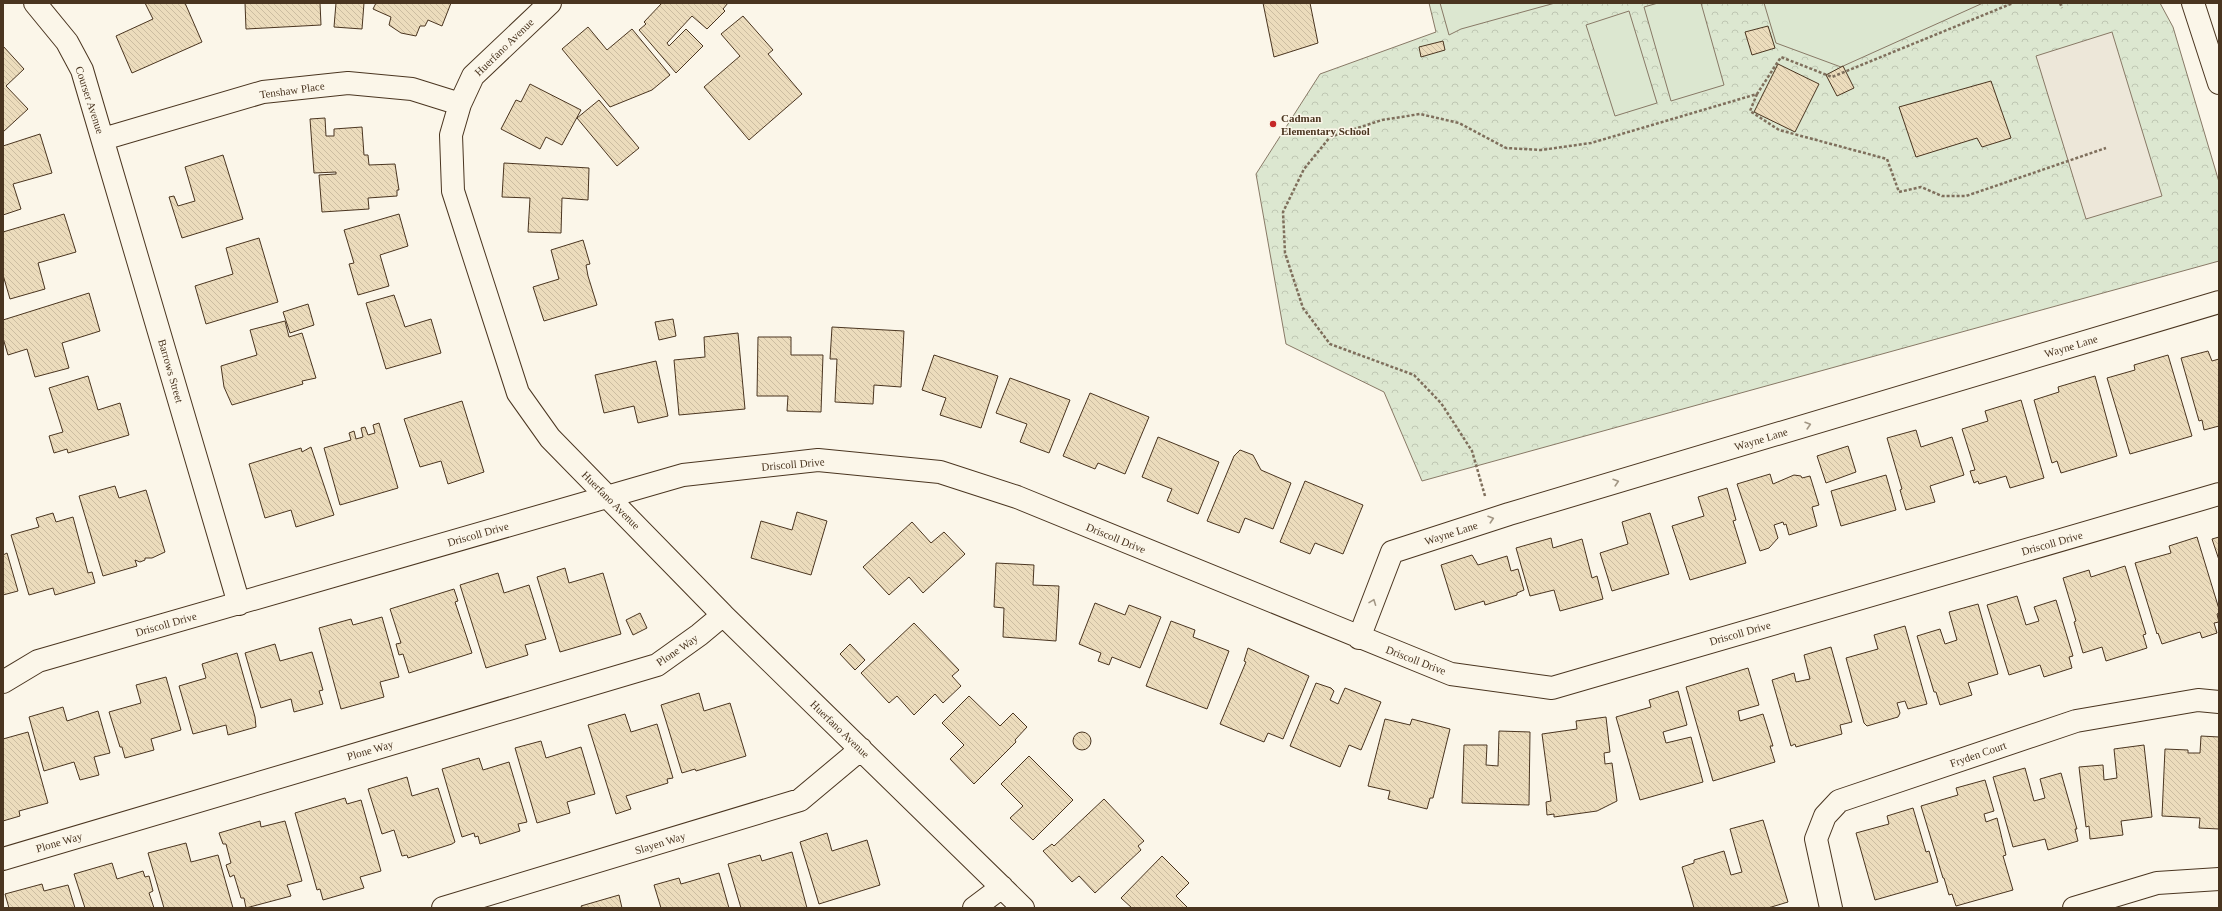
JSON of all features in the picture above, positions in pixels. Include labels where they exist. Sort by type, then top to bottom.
[{"type":"street","name":"Courser Avenue","points":[[35,3],[67,42],[82,70],[103,139]]},
{"type":"street","name":"Huerfano Avenue","points":[[550,3],[473,76],[460,104],[451,135],[453,191],[518,393],[550,438],[723,615],[1023,908]]},
{"type":"street","points":[[2192,3],[2219,83]]},
{"type":"street","name":"Tenshaw Place","points":[[103,139],[263,92],[348,83],[412,89],[460,104]]},
{"type":"street","name":"Barrows Street","points":[[103,139],[239,604]]},
{"type":"street","name":"Wayne Lane","points":[[1359,638],[1392,552],[1492,519],[2219,302]]},
{"type":"street","name":"Driscoll Drive","points":[[3,682],[38,661],[608,496],[683,476],[818,460],[940,472],[1017,497],[1359,638],[1451,674],[1552,688],[2219,494]]},
{"type":"street","name":"Plone Way","points":[[3,859],[657,665],[700,635],[723,615]]},
{"type":"street","name":"Fryden Court","points":[[1829,901],[1816,839],[1825,816],[1839,801],[2076,721],[2198,700],[2219,702]]},
{"type":"street","name":"Slayen Way","points":[[443,908],[800,800],[861,749]]},
{"type":"street","points":[[2074,908],[2157,883],[2219,879]]},
{"type":"street","points":[[974,908],[1002,887]]},
{"type":"path","points":[[2013,3],[1832,77],[1781,57],[1757,94],[1750,111],[1779,130],[1887,159],[1899,192],[1921,187],[1942,196],[1966,196],[2106,148]]},
{"type":"path","points":[[2060,3],[2062,8]]},
{"type":"path","points":[[1492,519],[1472,451],[1441,403],[1414,375],[1330,344],[1302,308],[1286,252],[1283,212],[1304,169],[1330,137],[1390,119],[1420,114],[1459,123],[1506,148],[1541,150],[1591,143],[1757,94]]},
{"type":"green space","points":[[1429,3],[2160,3],[2173,27],[2219,182],[2219,261],[1422,481],[1384,392],[1286,344],[1256,174],[1320,74],[1436,32]]},
{"type":"green space","points":[[1440,3],[1555,3],[1461,29],[1449,35]]},
{"type":"green space","points":[[1658,3],[1701,3],[1724,85],[1671,101],[1644,7]]},
{"type":"green space","points":[[1764,3],[1983,3],[1841,67],[1776,43]]},
{"type":"green space","points":[[1629,11],[1657,103],[1615,116],[1586,25]]},
{"type":"shaded area","points":[[2112,32],[2162,196],[2086,219],[2036,56]]},
{"type":"building","points":[[145,3],[185,3],[202,42],[132,73],[116,36],[153,19]]},
{"type":"building","points":[[245,3],[320,3],[321,25],[246,29]]},
{"type":"building","points":[[336,3],[364,3],[362,29],[334,27]]},
{"type":"building","points":[[376,3],[451,3],[442,26],[428,20],[425,26],[420,26],[416,36],[401,33],[389,25],[391,17],[373,9]]},
{"type":"building","points":[[662,3],[728,3],[723,9],[725,11],[707,29],[692,16],[667,43],[669,46],[686,29],[703,46],[676,73],[639,30],[646,24],[644,22]]},
{"type":"building","points":[[1263,3],[1310,3],[1318,43],[1274,57]]},
{"type":"building","points":[[743,16],[773,50],[768,54],[802,94],[749,140],[704,87],[740,56],[721,34]]},
{"type":"building","points":[[1768,26],[1775,48],[1752,55],[1745,32]]},
{"type":"building","points":[[588,27],[607,50],[632,29],[670,75],[652,90],[610,107],[562,49]]},
{"type":"building","points":[[1443,41],[1445,50],[1421,57],[1419,47]]},
{"type":"building","points":[[3,46],[24,69],[6,86],[28,109],[3,132]]},
{"type":"building","points":[[1778,64],[1819,84],[1795,132],[1754,112]]},
{"type":"building","points":[[1843,66],[1854,88],[1837,96],[1826,75]]},
{"type":"building","points":[[1991,81],[2011,138],[1982,147],[1977,138],[1916,157],[1899,107]]},
{"type":"building","points":[[530,84],[581,110],[562,145],[546,137],[540,149],[501,129],[516,100],[521,102]]},
{"type":"building","points":[[599,100],[639,148],[617,166],[577,118]]},
{"type":"building","points":[[325,118],[326,136],[334,136],[334,129],[362,127],[364,155],[368,155],[369,165],[395,164],[399,190],[397,190],[397,196],[368,198],[369,209],[322,212],[319,175],[336,174],[336,172],[314,173],[310,119]]},
{"type":"building","points":[[40,134],[52,173],[13,184],[21,209],[3,215],[3,146]]},
{"type":"building","points":[[223,155],[243,219],[182,238],[169,197],[174,196],[178,206],[195,201],[185,167]]},
{"type":"building","points":[[504,163],[589,168],[588,200],[562,198],[561,233],[528,232],[530,198],[502,197]]},
{"type":"building","points":[[64,214],[76,252],[38,263],[45,289],[10,299],[3,275],[3,232]]},
{"type":"building","points":[[399,214],[408,246],[380,255],[389,286],[358,295],[349,264],[354,263],[344,230]]},
{"type":"building","points":[[259,238],[278,302],[206,324],[195,286],[233,274],[226,248]]},
{"type":"building","points":[[583,240],[590,264],[586,265],[588,276],[597,305],[544,321],[533,287],[559,279],[551,250]]},
{"type":"building","points":[[89,293],[100,331],[62,343],[69,368],[35,377],[27,349],[8,355],[3,338],[3,320]]},
{"type":"building","points":[[394,295],[405,327],[431,319],[441,353],[386,369],[366,303]]},
{"type":"building","points":[[308,304],[314,325],[290,333],[283,312]]},
{"type":"building","points":[[673,319],[676,336],[659,340],[655,322]]},
{"type":"building","points":[[285,321],[289,337],[302,333],[316,378],[302,381],[303,384],[232,405],[224,387],[221,366],[257,355],[250,330]]},
{"type":"building","points":[[832,327],[904,331],[901,387],[874,385],[873,404],[835,402],[837,359],[830,359]]},
{"type":"building","points":[[738,333],[745,409],[679,415],[674,360],[705,357],[704,337]]},
{"type":"building","points":[[758,337],[791,337],[791,355],[823,355],[821,412],[787,411],[788,396],[757,396]]},
{"type":"building","points":[[2208,351],[2212,361],[2219,359],[2219,426],[2204,430],[2202,420],[2199,421],[2181,358]]},
{"type":"building","points":[[934,355],[998,376],[981,428],[940,415],[946,398],[922,390]]},
{"type":"building","points":[[2168,355],[2192,436],[2130,454],[2107,378],[2135,370],[2134,365]]},
{"type":"building","points":[[656,361],[668,416],[638,423],[634,406],[604,413],[595,375]]},
{"type":"building","points":[[88,376],[98,410],[120,403],[129,435],[68,453],[67,449],[54,453],[49,436],[63,432],[49,388]]},
{"type":"building","points":[[2095,376],[2117,456],[2061,473],[2057,461],[2052,463],[2034,400],[2059,392],[2058,387]]},
{"type":"building","points":[[1010,378],[1070,400],[1049,453],[1020,442],[1027,424],[996,413]]},
{"type":"building","points":[[1090,393],[1149,417],[1125,474],[1098,463],[1095,469],[1063,456]]},
{"type":"building","points":[[2021,400],[2044,478],[2010,488],[2006,476],[1979,484],[1978,481],[1974,483],[1970,471],[1975,470],[1962,429],[1988,421],[1985,411]]},
{"type":"building","points":[[462,401],[484,472],[448,484],[441,461],[420,467],[404,419]]},
{"type":"building","points":[[379,423],[398,488],[340,505],[324,448],[351,440],[349,433],[354,431],[356,439],[363,437],[361,428],[365,427],[368,435],[375,433],[373,425]]},
{"type":"building","points":[[1916,430],[1921,447],[1952,437],[1964,475],[1930,486],[1935,502],[1906,510],[1900,490],[1902,489],[1887,438]]},
{"type":"building","points":[[1158,437],[1219,462],[1198,514],[1167,501],[1172,489],[1142,477]]},
{"type":"building","points":[[1848,446],[1856,472],[1826,483],[1817,456]]},
{"type":"building","points":[[311,447],[334,515],[296,527],[291,510],[265,518],[249,464],[301,448],[302,452]]},
{"type":"building","points":[[1240,450],[1253,455],[1261,470],[1291,483],[1273,529],[1245,518],[1239,533],[1207,521],[1234,456]]},
{"type":"building","points":[[1770,474],[1773,484],[1794,475],[1801,476],[1802,478],[1810,476],[1819,505],[1812,507],[1817,526],[1789,535],[1786,524],[1784,525],[1783,522],[1774,525],[1778,538],[1769,548],[1760,551],[1737,484]]},
{"type":"building","points":[[1886,475],[1896,510],[1841,526],[1831,491]]},
{"type":"building","points":[[1305,481],[1363,505],[1343,554],[1315,543],[1310,554],[1280,542]]},
{"type":"building","points":[[115,486],[119,498],[146,490],[165,552],[152,558],[145,558],[145,560],[140,562],[135,560],[137,566],[103,576],[79,496]]},
{"type":"building","points":[[1727,488],[1736,520],[1733,521],[1746,563],[1690,580],[1672,526],[1704,516],[1698,497]]},
{"type":"building","points":[[797,512],[827,521],[811,575],[751,558],[761,521],[792,530]]},
{"type":"building","points":[[53,513],[56,522],[73,517],[88,573],[92,572],[95,583],[55,595],[53,588],[29,595],[11,535],[39,527],[36,518]]},
{"type":"building","points":[[1650,513],[1669,574],[1612,591],[1600,553],[1628,544],[1622,522]]},
{"type":"building","points":[[912,522],[931,543],[944,532],[965,554],[923,593],[909,577],[889,595],[863,567]]},
{"type":"building","points":[[2197,537],[2219,609],[2219,613],[2217,614],[2219,622],[2214,623],[2217,633],[2202,638],[2200,632],[2162,644],[2158,633],[2157,634],[2135,563],[2171,553],[2169,546]]},
{"type":"building","points":[[2219,537],[2219,560],[2212,539]]},
{"type":"building","points":[[1551,538],[1553,548],[1582,539],[1592,578],[1597,576],[1603,599],[1560,611],[1554,590],[1530,596],[1516,548]]},
{"type":"building","points":[[7,553],[18,591],[3,595],[3,555]]},
{"type":"building","points":[[1472,555],[1478,565],[1507,556],[1511,571],[1518,569],[1524,590],[1517,593],[1517,595],[1485,605],[1484,601],[1455,610],[1441,565]]},
{"type":"building","points":[[996,563],[1034,565],[1033,585],[1059,586],[1056,641],[1003,637],[1004,608],[994,607]]},
{"type":"building","points":[[2125,566],[2146,634],[2143,635],[2147,648],[2106,661],[2102,647],[2083,653],[2074,622],[2076,621],[2063,578],[2089,570],[2091,577]]},
{"type":"building","points":[[565,568],[569,583],[603,573],[621,634],[560,652],[537,577]]},
{"type":"building","points":[[498,573],[504,593],[529,585],[546,639],[525,645],[528,655],[486,668],[460,585]]},
{"type":"building","points":[[454,589],[458,601],[455,602],[472,653],[409,673],[403,654],[399,655],[396,644],[401,643],[390,609]]},
{"type":"building","points":[[2017,596],[2026,625],[2039,621],[2034,607],[2056,600],[2073,656],[2069,657],[2072,668],[2044,677],[2040,665],[2009,675],[1987,605]]},
{"type":"building","points":[[1095,603],[1125,615],[1129,605],[1161,617],[1140,668],[1112,657],[1109,665],[1098,661],[1101,653],[1079,644]]},
{"type":"building","points":[[1978,604],[1998,674],[1968,683],[1972,695],[1940,705],[1936,692],[1934,692],[1917,636],[1940,629],[1945,644],[1957,640],[1949,612]]},
{"type":"building","points":[[640,613],[647,628],[633,635],[626,620]]},
{"type":"building","points":[[382,617],[399,677],[380,682],[384,697],[341,709],[319,628],[351,619],[353,625]]},
{"type":"building","points":[[1171,621],[1195,630],[1193,637],[1229,651],[1207,709],[1146,686]]},
{"type":"building","points":[[914,623],[959,670],[952,676],[961,686],[943,703],[935,694],[914,715],[897,696],[889,703],[861,673]]},
{"type":"building","points":[[1905,626],[1927,704],[1908,709],[1905,701],[1897,703],[1900,713],[1898,717],[1867,726],[1864,723],[1846,658],[1878,649],[1874,635]]},
{"type":"building","points":[[275,644],[280,661],[312,652],[323,690],[319,691],[323,704],[294,712],[291,699],[261,708],[245,653]]},
{"type":"building","points":[[850,644],[865,660],[855,670],[840,654]]},
{"type":"building","points":[[1831,647],[1852,722],[1840,725],[1842,734],[1796,747],[1795,744],[1791,746],[1772,680],[1794,673],[1796,682],[1810,679],[1804,655]]},
{"type":"building","points":[[1248,648],[1309,676],[1283,739],[1268,733],[1264,742],[1220,724],[1246,662],[1244,661]]},
{"type":"building","points":[[237,653],[255,717],[256,727],[228,735],[226,725],[193,734],[179,686],[206,678],[202,664]]},
{"type":"building","points":[[1748,668],[1759,705],[1738,711],[1740,721],[1763,714],[1773,746],[1770,746],[1775,762],[1713,781],[1686,687]]},
{"type":"building","points":[[166,677],[181,730],[151,739],[154,750],[125,758],[109,712],[141,703],[136,685]]},
{"type":"building","points":[[1316,683],[1331,688],[1334,691],[1330,700],[1338,704],[1345,688],[1381,702],[1361,750],[1349,745],[1340,767],[1290,746]]},
{"type":"building","points":[[1678,691],[1687,725],[1663,732],[1666,743],[1691,737],[1703,782],[1640,800],[1616,717],[1651,707],[1649,700]]},
{"type":"building","points":[[699,693],[704,711],[730,703],[746,756],[696,771],[695,769],[682,773],[661,705]]},
{"type":"building","points":[[969,696],[1000,726],[1013,713],[1027,727],[1015,740],[1016,742],[974,784],[950,759],[964,745],[942,723]]},
{"type":"building","points":[[63,707],[67,721],[98,711],[110,753],[94,757],[99,775],[80,780],[74,762],[44,771],[29,717]]},
{"type":"building","points":[[625,714],[631,732],[657,724],[673,778],[667,779],[668,783],[626,796],[631,809],[616,814],[588,725]]},
{"type":"building","points":[[1606,717],[1610,752],[1604,753],[1605,764],[1612,763],[1617,801],[1597,811],[1554,817],[1554,814],[1547,815],[1546,802],[1551,801],[1542,734],[1577,729],[1576,721]]},
{"type":"building","points":[[1385,719],[1410,725],[1412,719],[1450,729],[1433,798],[1430,798],[1427,809],[1388,799],[1390,791],[1368,786]]},
{"type":"building","points":[[1499,731],[1530,732],[1529,805],[1462,803],[1464,745],[1487,745],[1486,765],[1498,766]]},
{"type":"building","points":[[28,732],[48,803],[19,811],[20,816],[3,821],[3,739]]},
{"type":"building","points":[[1078,732],[1086,732],[1091,737],[1089,748],[1086,750],[1078,750],[1073,745],[1073,737]]},
{"type":"building","points":[[2201,736],[2219,737],[2219,829],[2199,828],[2200,818],[2162,816],[2165,749],[2188,750],[2188,753],[2200,753]]},
{"type":"building","points":[[541,741],[546,758],[581,747],[595,794],[567,802],[570,813],[537,823],[515,748]]},
{"type":"building","points":[[2144,745],[2152,817],[2121,821],[2123,835],[2090,839],[2089,826],[2086,827],[2079,767],[2103,765],[2104,780],[2117,778],[2114,749]]},
{"type":"building","points":[[1029,756],[1073,800],[1033,840],[1010,818],[1023,806],[1001,784]]},
{"type":"building","points":[[479,758],[483,770],[509,762],[527,822],[518,824],[520,831],[480,844],[478,836],[475,837],[474,833],[462,837],[442,769]]},
{"type":"building","points":[[2025,768],[2034,801],[2045,798],[2040,779],[2061,773],[2077,829],[2075,829],[2078,841],[2048,850],[2045,839],[2013,847],[1993,777]]},
{"type":"building","points":[[407,777],[412,796],[438,788],[455,842],[408,858],[407,855],[402,856],[394,830],[382,834],[368,789]]},
{"type":"building","points":[[1985,780],[1994,811],[1984,814],[1986,822],[1997,818],[2006,855],[2003,856],[2013,890],[1956,906],[1952,894],[1949,895],[1943,878],[1921,806],[1958,795],[1956,788]]},
{"type":"building","points":[[345,798],[347,804],[361,800],[381,871],[360,877],[364,888],[323,900],[320,889],[317,890],[295,813]]},
{"type":"building","points":[[1104,799],[1144,841],[1138,846],[1141,850],[1095,893],[1079,876],[1072,882],[1043,851],[1052,844],[1054,846]]},
{"type":"building","points":[[1913,808],[1926,852],[1929,851],[1938,882],[1875,900],[1856,833],[1889,824],[1887,816]]},
{"type":"building","points":[[1763,820],[1788,902],[1768,908],[1694,908],[1682,867],[1694,863],[1694,860],[1724,851],[1731,875],[1742,872],[1730,829]]},
{"type":"building","points":[[260,821],[261,827],[285,821],[302,881],[287,885],[291,896],[246,908],[244,898],[241,898],[234,875],[230,877],[226,865],[231,863],[226,844],[223,844],[219,833]]},
{"type":"building","points":[[827,833],[832,851],[867,840],[880,885],[819,904],[800,842]]},
{"type":"building","points":[[186,843],[191,862],[218,855],[233,908],[164,908],[148,853]]},
{"type":"building","points":[[792,852],[807,908],[741,908],[728,864],[760,855],[762,861]]},
{"type":"building","points":[[1162,856],[1189,883],[1176,896],[1188,908],[1132,908],[1121,898]]},
{"type":"building","points":[[112,863],[117,879],[143,871],[145,877],[149,876],[153,891],[149,893],[154,908],[85,908],[74,874]]},
{"type":"building","points":[[719,873],[729,908],[661,908],[654,885],[679,878],[681,884]]},
{"type":"building","points":[[42,884],[44,891],[68,885],[75,908],[9,908],[5,894]]},
{"type":"building","points":[[619,895],[622,908],[582,908],[581,906]]},
{"type":"place","name":"Cadman Elementary School","points":[[1273,124]]}]
